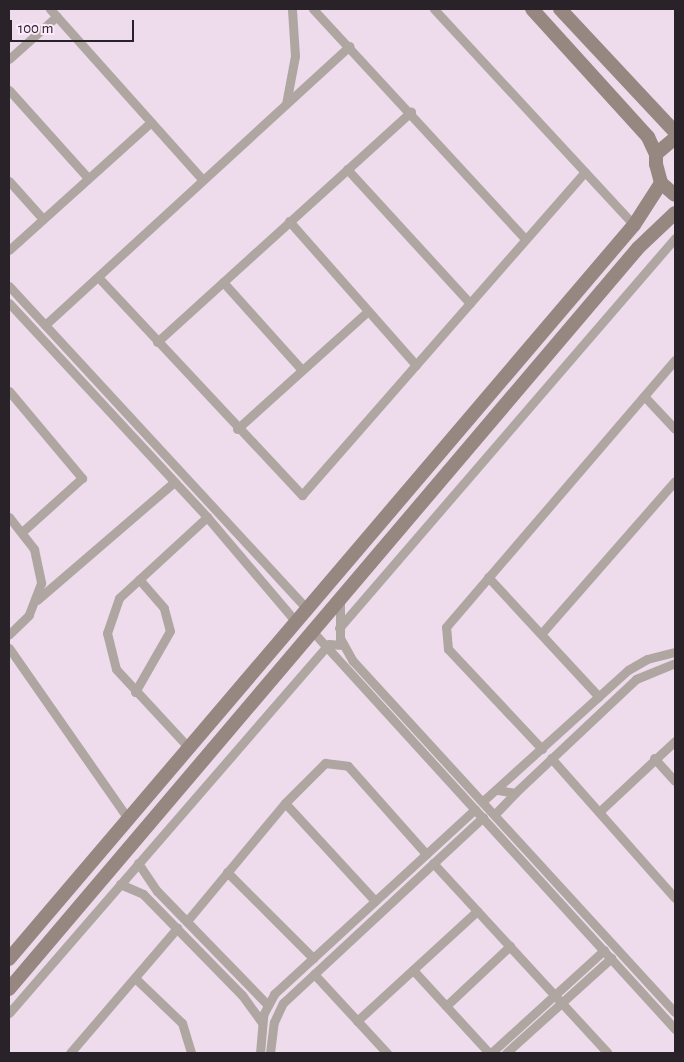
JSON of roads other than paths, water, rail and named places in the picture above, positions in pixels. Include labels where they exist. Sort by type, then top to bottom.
[{"type":"street","points":[[50,9],[203,180]]},
{"type":"street","points":[[286,104],[295,56],[292,9]]},
{"type":"street","points":[[314,9],[411,112],[525,239]]},
{"type":"street","points":[[434,9],[634,225]]},
{"type":"street","points":[[532,9],[648,137],[656,154],[661,183],[675,195]]},
{"type":"street","points":[[560,9],[675,132]]},
{"type":"street","points":[[9,59],[57,16]]},
{"type":"street","points":[[45,324],[349,46]]},
{"type":"street","points":[[9,90],[88,178]]},
{"type":"street","points":[[157,342],[411,112]]},
{"type":"street","points":[[9,250],[151,122]]},
{"type":"street","points":[[656,154],[675,138]]},
{"type":"street","points":[[347,169],[470,303]]},
{"type":"street","points":[[98,277],[296,493],[304,494],[584,172]]},
{"type":"street","points":[[9,182],[43,218]]},
{"type":"street","points":[[9,959],[297,624],[634,225],[661,183]]},
{"type":"street","points":[[9,989],[314,633],[638,248],[675,212]]},
{"type":"street","points":[[289,221],[416,365]]},
{"type":"street","points":[[339,628],[675,238]]},
{"type":"street","points":[[223,282],[302,370]]},
{"type":"street","points":[[9,286],[275,577],[308,610]]},
{"type":"street","points":[[9,302],[207,517],[297,624]]},
{"type":"street","points":[[238,429],[368,311]]},
{"type":"street","points":[[542,749],[445,645],[446,627],[675,360]]},
{"type":"street","points":[[9,391],[82,478],[22,532]]},
{"type":"street","points":[[644,396],[675,429]]},
{"type":"street","points":[[541,634],[675,481]]},
{"type":"street","points":[[9,634],[37,600],[174,482]]},
{"type":"street","points":[[9,517],[22,532],[40,565],[37,600]]},
{"type":"street","points":[[190,749],[134,692],[116,669],[107,633],[119,598],[207,517]]},
{"type":"street","points":[[266,585],[275,577]]},
{"type":"street","points":[[488,577],[599,696]]},
{"type":"street","points":[[134,692],[170,631],[164,608],[139,579]]},
{"type":"street","points":[[340,601],[339,628],[342,645]]},
{"type":"street","points":[[314,633],[675,1029]]},
{"type":"street","points":[[9,1013],[326,647],[336,642],[342,645],[675,1012]]},
{"type":"street","points":[[9,648],[133,815],[151,823]]},
{"type":"street","points":[[483,802],[599,696],[637,664],[675,652]]},
{"type":"street","points":[[494,814],[636,679],[675,664]]},
{"type":"street","points":[[599,812],[654,758],[675,741]]},
{"type":"street","points":[[424,754],[433,747]]},
{"type":"street","points":[[551,758],[675,898]]},
{"type":"street","points":[[654,758],[675,781]]},
{"type":"street","points":[[187,921],[319,765],[342,764],[426,854]]},
{"type":"street","points":[[498,790],[515,792]]},
{"type":"street","points":[[285,803],[375,901]]},
{"type":"street","points":[[260,1053],[262,1023],[267,1004],[313,958],[475,809]]},
{"type":"street","points":[[270,1053],[279,1009],[314,974],[483,818]]},
{"type":"street","points":[[138,863],[149,882],[226,965],[267,1004]]},
{"type":"street","points":[[433,863],[606,1052]]},
{"type":"street","points":[[227,872],[313,958]]},
{"type":"street","points":[[139,891],[149,882]]},
{"type":"street","points":[[548,890],[557,882]]},
{"type":"street","points":[[120,884],[139,891],[177,928],[219,971],[262,1023]]},
{"type":"street","points":[[358,1021],[477,911]]},
{"type":"street","points":[[75,1051],[177,928]]},
{"type":"street","points":[[446,1006],[510,946]]},
{"type":"street","points":[[413,970],[490,1053],[604,950]]},
{"type":"street","points":[[506,1053],[611,958]]},
{"type":"street","points":[[219,971],[226,965]]},
{"type":"street","points":[[314,974],[387,1053]]},
{"type":"street","points":[[135,978],[182,1023],[190,1053]]}]
